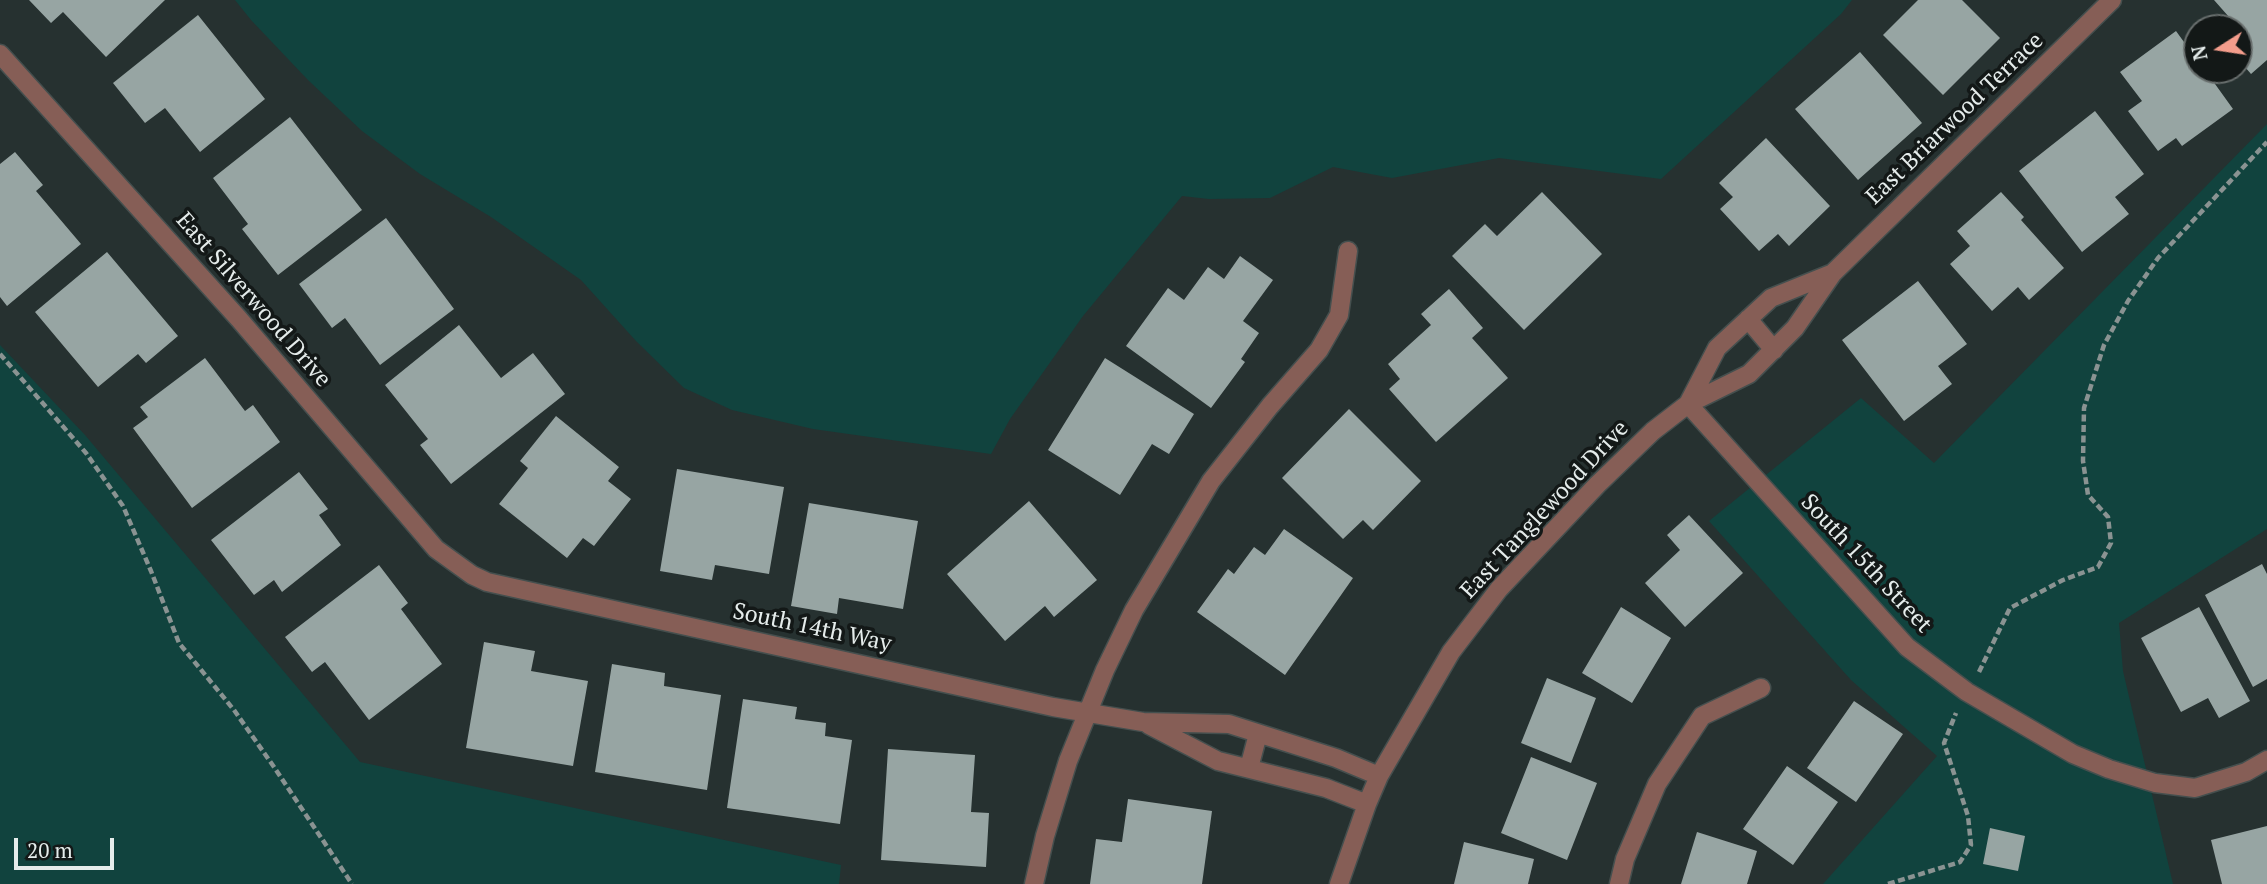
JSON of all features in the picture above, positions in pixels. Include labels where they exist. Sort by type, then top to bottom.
[{"type":"street","name":"East Briarwood Terrace","points":[[1688,404],[1749,374],[1795,328],[1833,273],[2112,0]]},
{"type":"street","name":"East Silverwood Drive","points":[[0,54],[239,319],[436,549],[472,575]]},
{"type":"street","points":[[1034,884],[1045,836],[1068,761],[1133,610],[1211,481],[1270,406],[1319,351],[1339,314],[1348,251]]},
{"type":"street","name":"East Briarwood Terrace","points":[[1688,404],[1717,348],[1748,319],[1772,298],[1833,273]]},
{"type":"street","points":[[1748,319],[1774,350]]},
{"type":"street","name":"South 15th Street","points":[[1688,404],[1906,647],[1967,692],[2073,754],[2109,769],[2155,783],[2196,788],[2246,772],[2267,760]]},
{"type":"street","name":"East Tanglewood Drive","points":[[1339,884],[1379,776],[1451,652],[1499,589],[1597,485],[1653,431],[1688,404]]},
{"type":"street","name":"South 14th Way","points":[[472,575],[487,582],[1053,707],[1143,722],[1229,724],[1336,758],[1379,776]]},
{"type":"street","points":[[1619,884],[1625,859],[1657,784],[1702,716],[1761,688]]},
{"type":"street","name":"South 14th Way","points":[[1143,722],[1218,761],[1326,788],[1367,804]]},
{"type":"street","points":[[1249,768],[1258,734]]},
{"type":"path","points":[[1888,884],[1960,862],[1971,845],[1968,816],[1944,743],[1953,719],[1986,662],[2010,608],[2063,580],[2098,567],[2111,544],[2108,517],[2088,495],[2083,461],[2084,408],[2104,345],[2128,301],[2158,258],[2267,142]]},
{"type":"path","points":[[0,354],[86,453],[123,506],[179,643],[234,710],[352,884]]},
{"type":"green space","points":[[235,0],[1852,0],[1841,14],[1661,179],[1499,158],[1392,178],[1333,167],[1270,198],[1209,199],[1182,196],[1083,316],[1010,419],[991,454],[813,429],[732,410],[684,388],[636,341],[581,280],[491,217],[420,174],[362,131],[308,80]]},
{"type":"green space","points":[[2267,124],[2267,529],[2119,623],[2123,671],[2173,884],[1823,884],[1937,756],[1851,680],[1709,521],[1861,398],[1934,463]]},
{"type":"green space","points":[[0,345],[85,435],[360,762],[841,865],[839,884],[0,884]]},
{"type":"building","points":[[29,0],[165,0],[106,57],[63,12],[51,23]]},
{"type":"building","points":[[1918,0],[1962,0],[2000,38],[1943,95],[1883,35]]},
{"type":"building","points":[[2214,0],[2267,0],[2267,60],[2253,72],[2253,14],[2226,14]]},
{"type":"building","points":[[198,15],[265,99],[200,152],[165,108],[145,123],[113,83]]},
{"type":"building","points":[[2176,31],[2183,41],[2183,84],[2215,84],[2233,109],[2182,146],[2176,138],[2158,151],[2128,111],[2142,101],[2120,72]]},
{"type":"building","points":[[1860,52],[1922,123],[1858,180],[1795,109]]},
{"type":"building","points":[[2095,111],[2144,174],[2115,197],[2129,214],[2082,252],[2019,171]]},
{"type":"building","points":[[290,117],[362,210],[278,275],[242,229],[248,224],[213,178]]},
{"type":"building","points":[[1766,138],[1830,206],[1789,246],[1778,234],[1759,251],[1720,209],[1733,197],[1719,183]]},
{"type":"building","points":[[15,152],[43,185],[36,191],[81,244],[7,306],[0,297],[0,164]]},
{"type":"building","points":[[1542,192],[1602,254],[1524,330],[1452,256],[1485,224],[1497,236]]},
{"type":"building","points":[[2001,192],[2024,217],[2021,220],[2064,268],[2029,300],[2018,287],[1992,311],[1950,264],[1970,246],[1957,231]]},
{"type":"building","points":[[386,218],[454,309],[380,365],[345,318],[332,328],[299,284]]},
{"type":"building","points":[[107,252],[178,336],[146,363],[138,354],[98,387],[35,312]]},
{"type":"building","points":[[1240,256],[1273,280],[1243,321],[1259,333],[1241,359],[1245,362],[1211,408],[1126,346],[1168,288],[1184,300],[1208,267],[1224,279]]},
{"type":"building","points":[[1918,281],[1967,344],[1938,366],[1952,384],[1904,421],[1842,340]]},
{"type":"building","points":[[1449,289],[1483,328],[1472,338],[1508,378],[1436,442],[1389,389],[1400,379],[1388,364],[1431,325],[1421,314]]},
{"type":"building","points":[[459,325],[501,378],[533,353],[565,394],[451,484],[420,445],[428,439],[385,385]]},
{"type":"building","points":[[205,358],[245,411],[253,405],[280,442],[192,508],[133,428],[148,417],[140,407]]},
{"type":"building","points":[[1105,358],[1194,414],[1169,454],[1152,444],[1120,495],[1048,450]]},
{"type":"building","points":[[1349,409],[1421,481],[1373,530],[1363,520],[1343,539],[1282,478]]},
{"type":"building","points":[[556,416],[619,467],[608,481],[631,499],[594,546],[583,538],[567,558],[499,504],[528,468],[520,461]]},
{"type":"building","points":[[677,469],[784,487],[769,574],[715,565],[712,580],[660,571]]},
{"type":"building","points":[[299,472],[328,509],[319,515],[341,545],[282,592],[274,580],[254,595],[211,540]]},
{"type":"building","points":[[1029,501],[1097,580],[1054,617],[1045,606],[1005,641],[947,574]]},
{"type":"building","points":[[809,503],[918,521],[903,609],[839,598],[837,614],[791,606]]},
{"type":"building","points":[[1689,515],[1743,573],[1685,627],[1645,583],[1680,550],[1667,535]]},
{"type":"building","points":[[1284,529],[1353,578],[1285,675],[1197,612],[1228,569],[1234,574],[1254,547],[1265,555]]},
{"type":"building","points":[[2262,564],[2267,574],[2267,679],[2253,687],[2205,595]]},
{"type":"building","points":[[379,565],[408,603],[401,609],[442,664],[369,720],[325,662],[312,672],[285,637]]},
{"type":"building","points":[[1621,607],[1671,638],[1632,703],[1582,673]]},
{"type":"building","points":[[2199,607],[2250,701],[2219,718],[2208,698],[2181,712],[2141,638]]},
{"type":"building","points":[[484,642],[535,651],[531,671],[588,681],[573,766],[466,748]]},
{"type":"building","points":[[612,664],[665,673],[664,686],[721,695],[707,790],[595,772]]},
{"type":"building","points":[[1547,678],[1596,698],[1571,763],[1521,743]]},
{"type":"building","points":[[743,699],[797,707],[795,719],[826,723],[825,736],[852,740],[840,824],[727,808]]},
{"type":"building","points":[[1854,701],[1903,734],[1856,802],[1807,768]]},
{"type":"building","points":[[888,749],[975,755],[971,812],[989,813],[986,867],[881,860]]},
{"type":"building","points":[[1531,757],[1597,783],[1567,860],[1501,833]]},
{"type":"building","points":[[1787,766],[1838,802],[1793,865],[1743,829]]},
{"type":"building","points":[[1128,799],[1212,811],[1202,884],[1090,884],[1096,839],[1122,842]]},
{"type":"building","points":[[2267,826],[2267,884],[2222,884],[2211,840]]},
{"type":"building","points":[[1990,828],[2025,836],[2018,871],[1983,864]]},
{"type":"building","points":[[1697,832],[1757,851],[1747,884],[1681,884]]},
{"type":"building","points":[[1464,842],[1534,859],[1528,884],[1454,884]]}]
